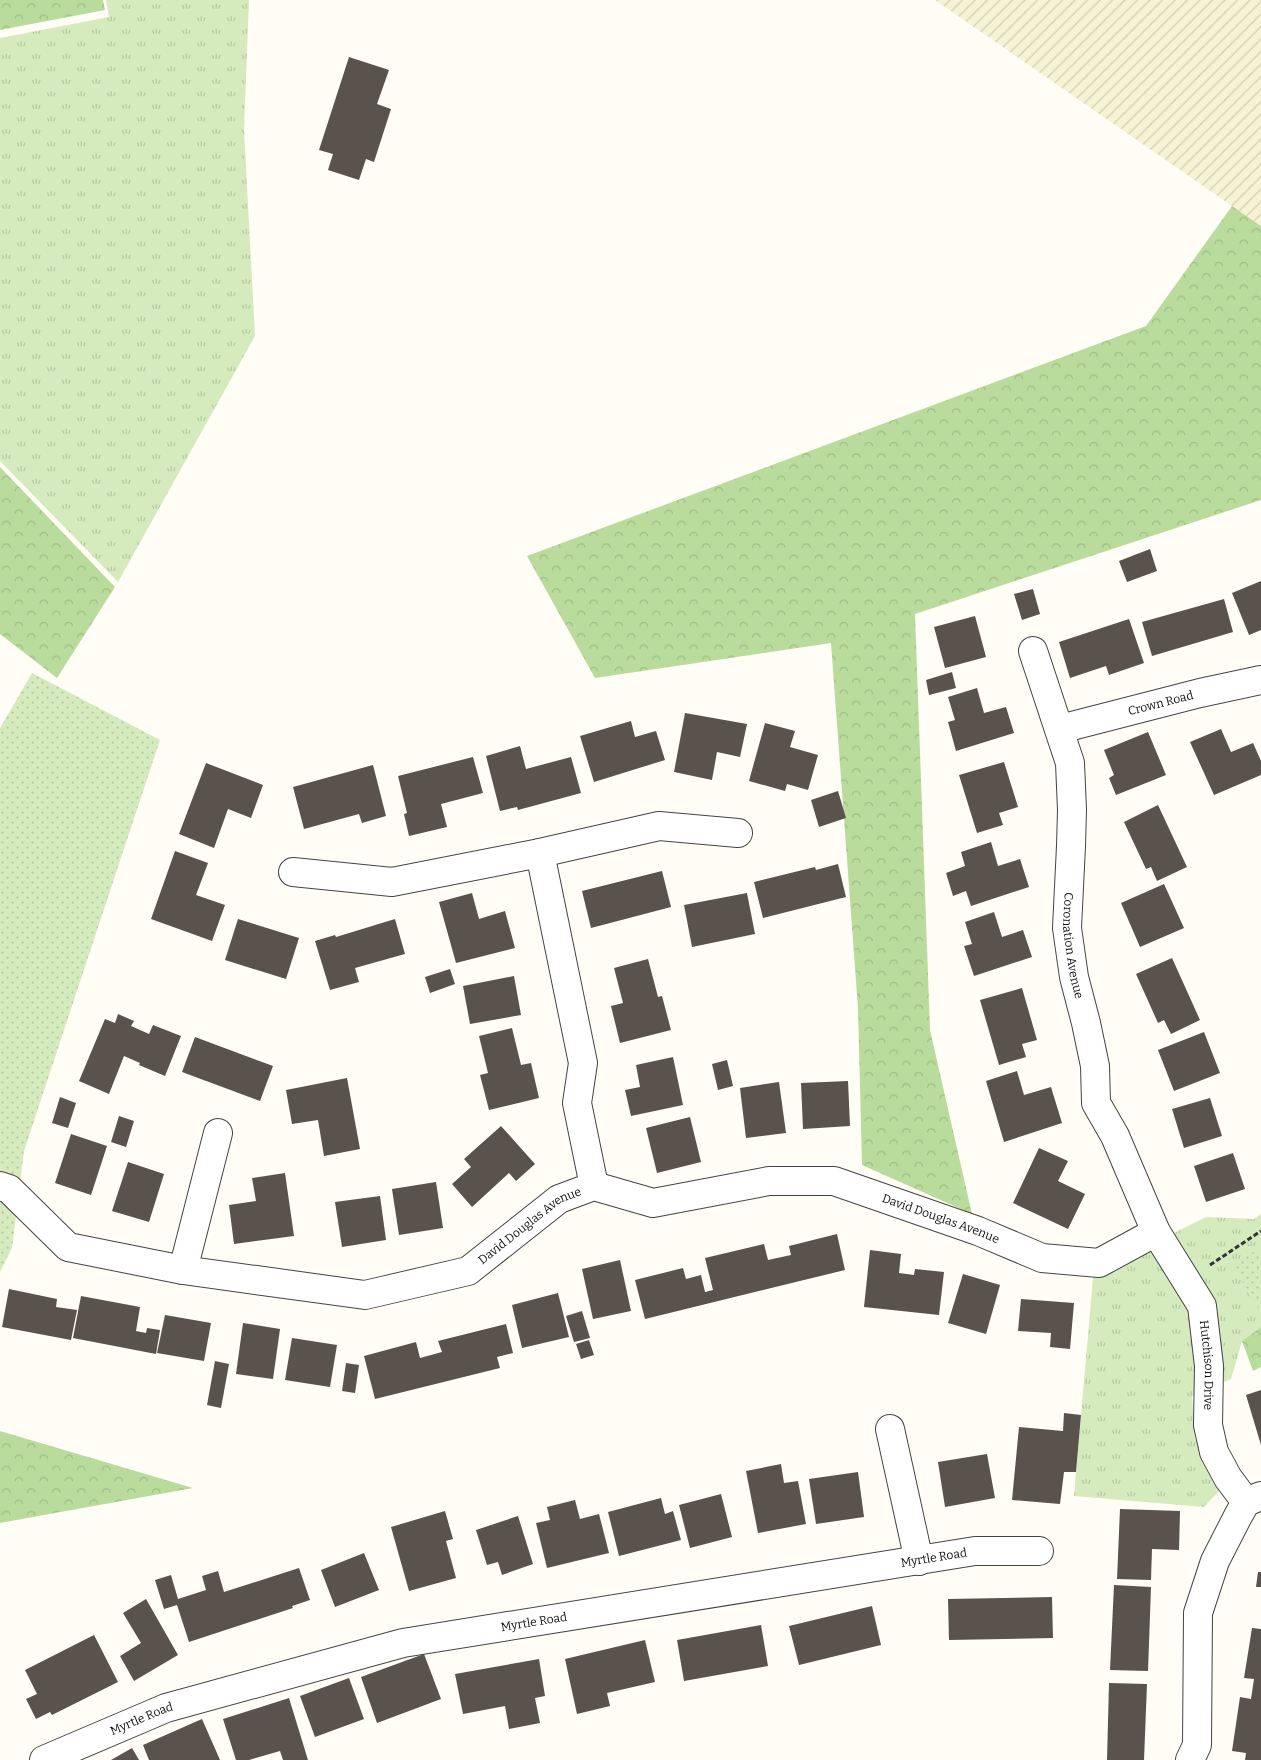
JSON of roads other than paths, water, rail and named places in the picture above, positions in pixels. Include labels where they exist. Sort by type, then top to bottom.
[{"type":"street","name":"Coronation Avenue","points":[[1033,651],[1070,763],[1072,810],[1066,928],[1074,977],[1095,1066],[1096,1103],[1115,1136],[1156,1232]]},
{"type":"street","name":"Crown Road","points":[[1060,729],[1200,693],[1261,680]]},
{"type":"street","points":[[293,872],[392,882],[540,853],[659,826],[738,833]]},
{"type":"street","points":[[540,853],[583,1063],[577,1103],[594,1186]]},
{"type":"street","points":[[183,1270],[218,1133]]},
{"type":"street","name":"David Douglas Avenue","points":[[0,1186],[9,1189],[68,1247],[183,1270],[365,1295],[468,1271],[559,1199],[594,1186],[653,1204],[769,1181],[834,1181],[978,1231],[1042,1258],[1098,1263],[1156,1232]]},
{"type":"street","name":"Hutchison Drive","points":[[1156,1232],[1202,1306],[1209,1366],[1208,1425],[1214,1452],[1228,1478],[1254,1499],[1238,1516],[1215,1561],[1198,1614],[1197,1744],[1190,1760]]},
{"type":"street","points":[[890,1429],[919,1561]]},
{"type":"street","name":"Myrtle Road","points":[[44,1760],[166,1708],[403,1643],[975,1551],[1039,1551]]}]
